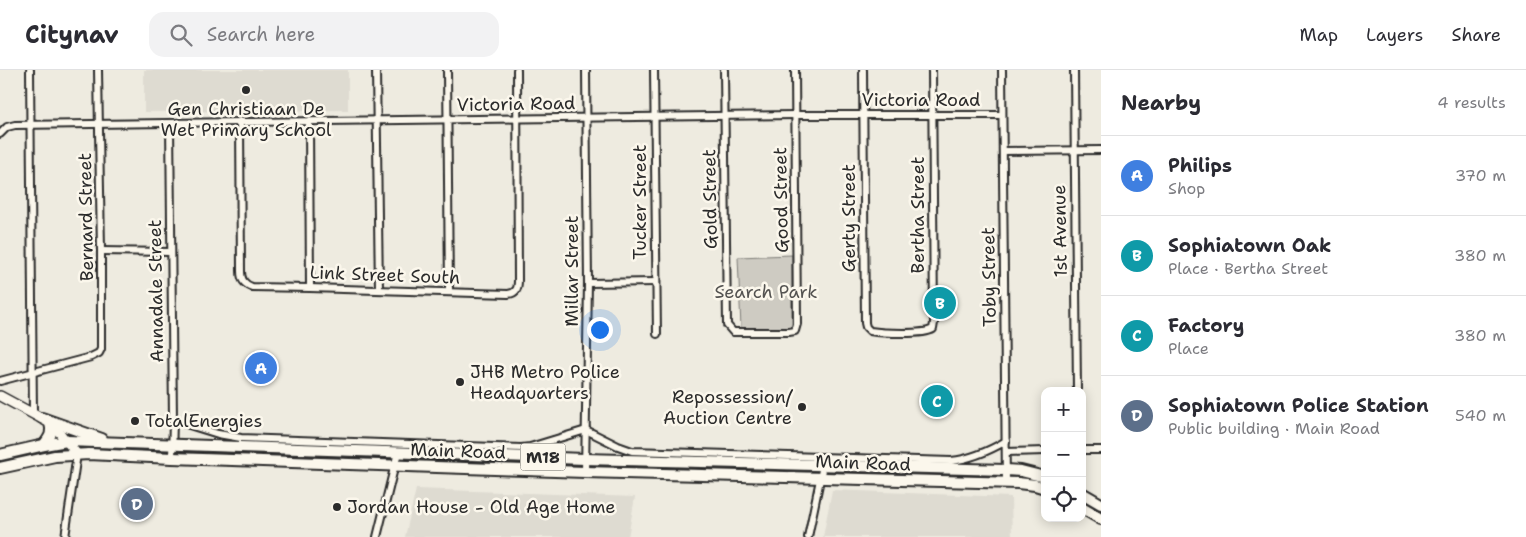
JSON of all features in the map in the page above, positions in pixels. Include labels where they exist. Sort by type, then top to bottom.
[{"type":"main road","points":[[0,396],[42,418],[111,442]]},
{"type":"main road","points":[[42,418],[67,441],[77,454]]},
{"type":"main road","points":[[42,418],[52,430],[44,445]]},
{"type":"main road","name":"Main Road","points":[[0,455],[67,441],[585,459],[1006,470]]},
{"type":"main road","name":"Main Road","points":[[0,468],[46,458],[77,454],[585,472],[1006,483]]},
{"type":"main road","name":"M18","points":[[1006,470],[1021,471],[1041,476]]},
{"type":"main road","name":"M18","points":[[1006,483],[1041,487]]},
{"type":"main road","points":[[1086,495],[1101,504]]},
{"type":"main road","points":[[1086,510],[1101,519]]},
{"type":"street","points":[[30,70],[33,373],[42,418]]},
{"type":"street","name":"Bernard Street","points":[[33,373],[91,357],[99,353],[102,344],[98,70]]},
{"type":"street","points":[[376,70],[379,290]]},
{"type":"street","points":[[447,70],[449,292]]},
{"type":"street","points":[[517,70],[517,120]]},
{"type":"street","name":"Millar Street","points":[[585,472],[588,283],[586,70]]},
{"type":"street","name":"Tucker Street","points":[[654,70],[657,334]]},
{"type":"street","name":"Gold Street","points":[[724,70],[728,328]]},
{"type":"street","name":"Good Street","points":[[728,328],[733,332],[789,332],[796,329],[795,70]]},
{"type":"street","name":"Gerty Street","points":[[863,70],[866,327],[870,332],[902,332]]},
{"type":"street","name":"Bertha Street","points":[[902,332],[928,331],[933,328],[934,323],[932,70]]},
{"type":"street","name":"Toby Street","points":[[1002,70],[1006,483]]},
{"type":"street","name":"1st Avenue","points":[[1074,70],[1077,387]]},
{"type":"street","name":"Victoria Road","points":[[0,134],[10,125],[795,115],[1002,115]]},
{"type":"street","name":"Link Street South","points":[[240,121],[241,271],[244,282],[252,287],[508,294],[516,291],[518,285],[517,120]]},
{"type":"street","points":[[309,121],[310,288]]},
{"type":"street","name":"Annadale Street","points":[[170,123],[172,458]]},
{"type":"street","points":[[1003,151],[1101,150]]},
{"type":"street","points":[[101,251],[171,252]]},
{"type":"street","points":[[588,283],[656,282]]},
{"type":"street","points":[[0,381],[33,373]]},
{"type":"street","name":"Main Road","points":[[173,420],[218,434],[241,438],[521,448],[586,430],[632,451],[951,461],[963,460],[1006,441]]},
{"type":"street","points":[[1086,450],[1101,450]]},
{"type":"street","points":[[1006,452],[1041,451]]},
{"type":"street","points":[[377,537],[398,452]]},
{"type":"street","points":[[64,537],[77,454]]},
{"type":"street","points":[[808,537],[823,465]]},
{"type":"shaded area","name":"Gen Christiaan De Wet Primary School","points":[[144,70],[348,70],[348,110],[144,112]]},
{"type":"shaded area","points":[[416,489],[635,497],[628,537],[405,537]]},
{"type":"shaded area","points":[[832,490],[1011,497],[1012,537],[823,537]]},
{"type":"green space","name":"Search Park","points":[[792,255],[792,328],[741,328],[738,257]]},
{"type":"place","name":"Gen Christiaan De Wet Primary School","points":[[246,90]]},
{"type":"place","name":"Sophiatown Oak","points":[[940,303]]},
{"type":"place","name":"Philips","points":[[261,368]]},
{"type":"place","name":"JHB Metro Police Headquarters","points":[[460,382]]},
{"type":"place","name":"Factory","points":[[937,401]]},
{"type":"place","name":"Repossession/ Auction Centre","points":[[802,407]]},
{"type":"place","name":"TotalEnergies","points":[[135,421]]},
{"type":"place","name":"Sophiatown Police Station","points":[[137,504]]},
{"type":"place","name":"Jordan House - Old Age Home","points":[[337,507]]}]
